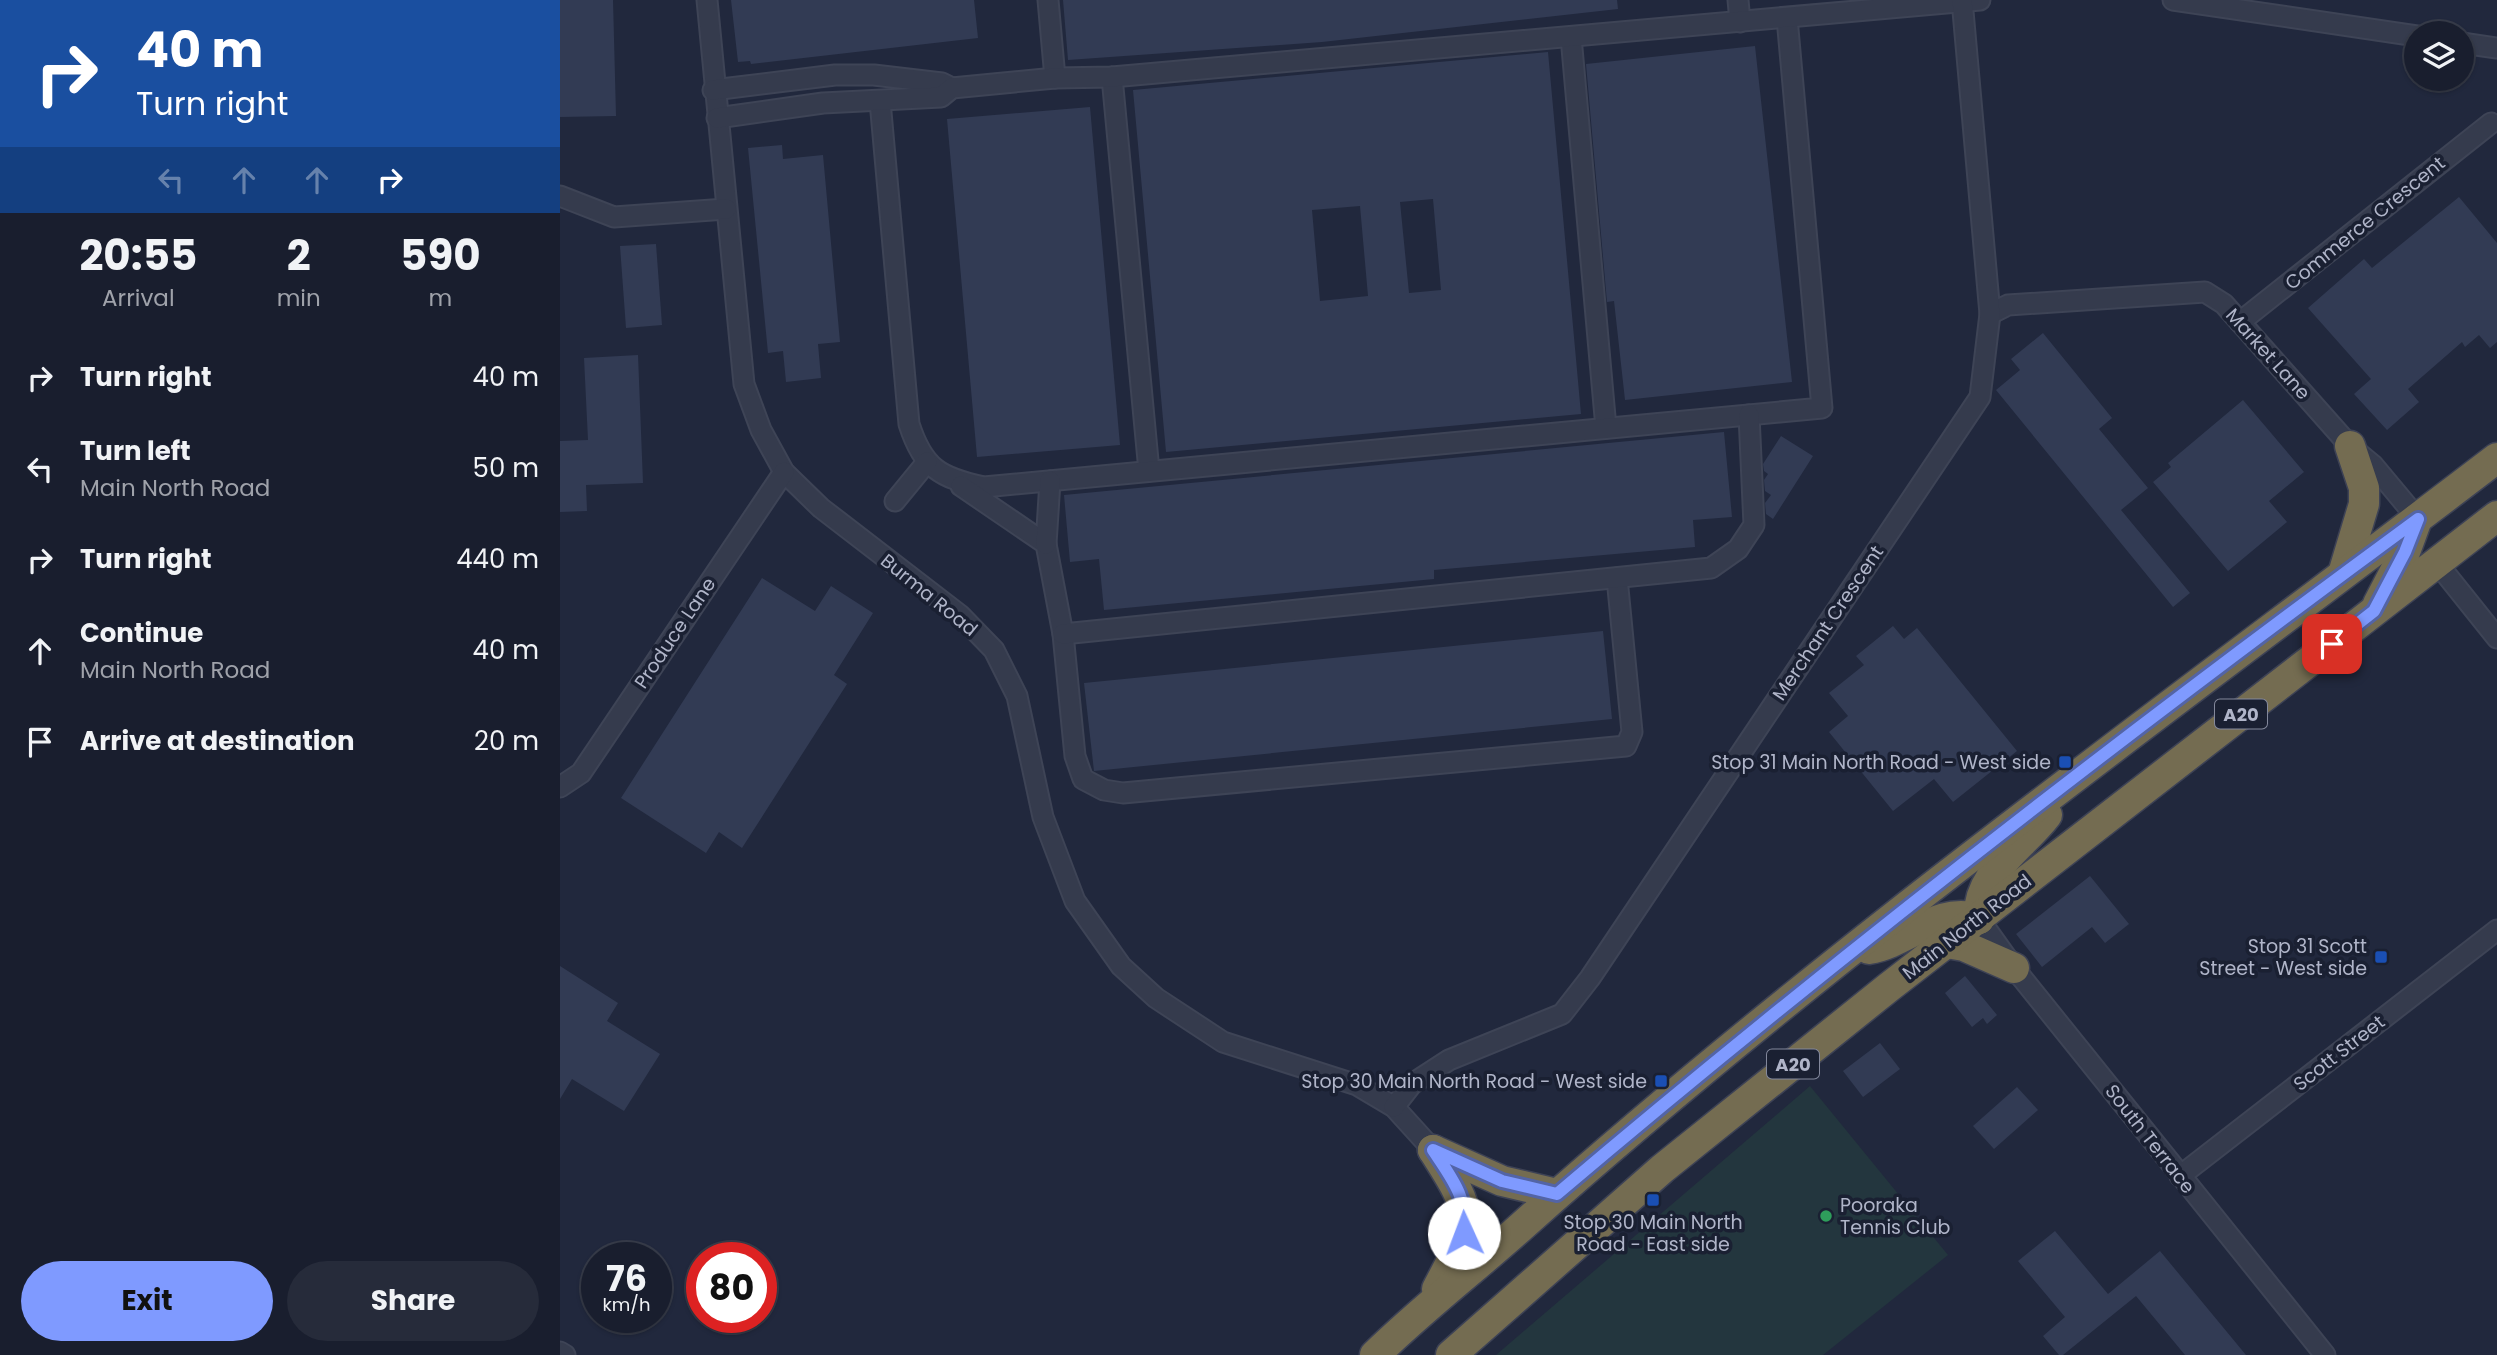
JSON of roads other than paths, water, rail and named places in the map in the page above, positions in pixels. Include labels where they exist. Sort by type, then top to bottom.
[{"type":"highway","points":[[2343,574],[2364,504],[2364,488],[2350,446]]},
{"type":"highway","name":"A20","points":[[1375,1355],[1430,1302],[1674,1093],[1851,951],[2497,457]]},
{"type":"highway","name":"Main North Road","points":[[1451,1355],[1662,1169],[1947,943],[2497,516]]},
{"type":"highway","points":[[2374,611],[2405,552],[2418,519]]},
{"type":"highway","points":[[1851,951],[1885,946],[1948,916],[1963,915],[1979,919],[1978,903],[1998,866],[2030,837],[2076,777]]},
{"type":"highway","points":[[1947,943],[1965,946],[2014,968]]},
{"type":"highway","points":[[1433,1150],[1502,1181],[1557,1194]]},
{"type":"highway","points":[[1430,1302],[1459,1246],[1466,1219],[1463,1199],[1433,1150]]},
{"type":"street","name":"Burma Road","points":[[707,0],[713,90],[744,384],[761,430],[783,472],[831,517],[960,615],[994,650],[1017,696],[1043,817],[1075,901],[1121,966],[1156,998],[1223,1042],[1357,1085],[1394,1107],[1433,1150]]},
{"type":"street","points":[[1048,0],[1055,78]]},
{"type":"street","points":[[1738,0],[1740,22]]},
{"type":"street","points":[[2173,0],[2404,34]]},
{"type":"street","points":[[713,90],[835,75],[874,75],[942,83],[952,88],[1055,78],[1112,77],[1968,1]]},
{"type":"street","name":"Merchant Crescent","points":[[1394,1107],[1412,1084],[1450,1060],[1562,1014],[1590,978],[1980,397],[1990,314],[1968,1]]},
{"type":"street","points":[[953,480],[984,488],[1822,408],[1787,18]]},
{"type":"street","points":[[1571,37],[1606,428]]},
{"type":"street","points":[[2474,45],[2497,48]]},
{"type":"street","points":[[1112,77],[1149,471]]},
{"type":"street","points":[[717,118],[823,103],[941,97],[952,88]]},
{"type":"street","points":[[880,101],[909,424],[918,450],[927,462],[1046,544]]},
{"type":"street","name":"Commerce Crescent","points":[[2240,323],[2491,123]]},
{"type":"street","points":[[560,197],[614,217],[726,209]]},
{"type":"street","name":"Market Lane","points":[[1990,314],[2008,305],[2205,292],[2224,304],[2418,519]]},
{"type":"street","points":[[1063,634],[1711,568],[1738,549],[1754,525],[1749,415]]},
{"type":"street","points":[[895,501],[927,462]]},
{"type":"street","name":"Produce Lane","points":[[560,787],[581,773],[783,472]]},
{"type":"street","points":[[1050,481],[1046,544],[1063,634],[1074,756],[1083,779],[1104,790],[1123,793],[1626,746],[1632,732],[1617,578]]},
{"type":"street","points":[[2437,563],[2497,639]]},
{"type":"street","name":"South Terrace","points":[[1979,919],[2014,968],[2325,1355]]},
{"type":"street","name":"Scott Street","points":[[2180,1176],[2497,930]]},
{"type":"street","points":[[560,1352],[565,1355]]},
{"type":"place","name":"Stop 31 Main North Road - West side","points":[[2065,762]]},
{"type":"place","name":"Stop 31 Scott Street - West side","points":[[2381,957]]},
{"type":"place","name":"Stop 30 Main North Road - West side","points":[[1661,1081]]},
{"type":"place","name":"Stop 30 Main North Road - East side","points":[[1653,1200]]},
{"type":"place","name":"Pooraka Tennis Club","points":[[1826,1216]]}]
